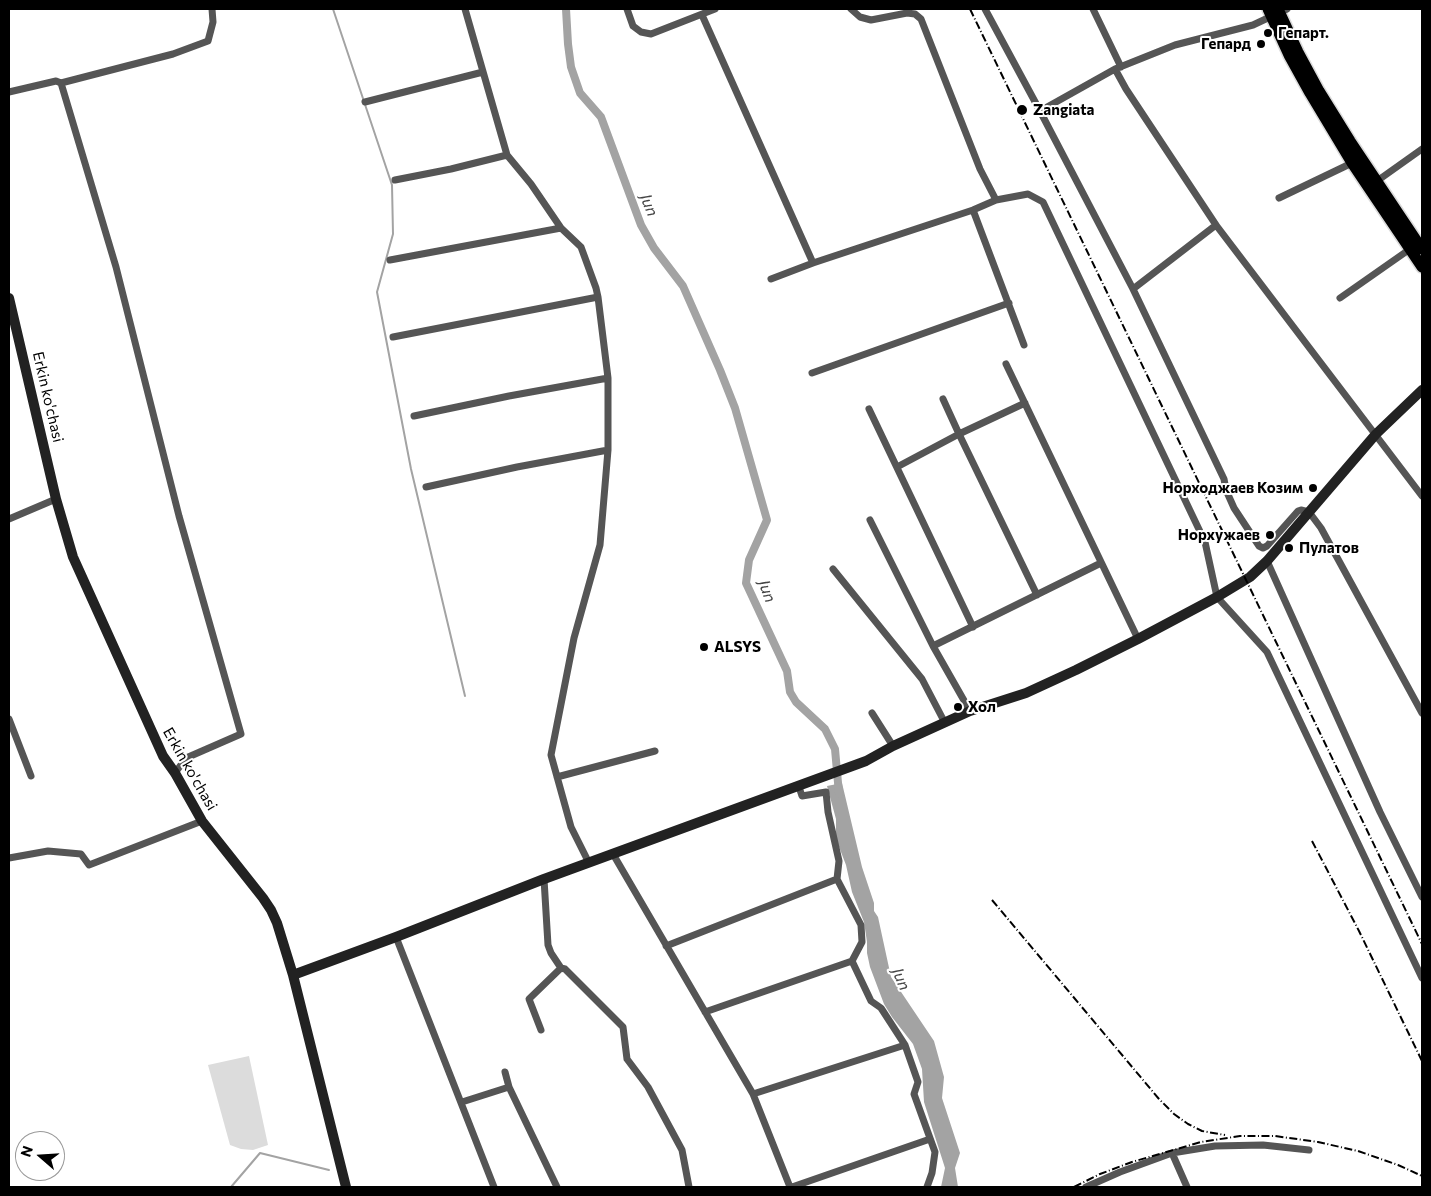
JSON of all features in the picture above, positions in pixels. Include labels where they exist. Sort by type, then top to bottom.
[{"type":"main road","points":[[1276,11],[1299,74],[1352,163],[1418,247]]},
{"type":"main road","points":[[1276,11],[1350,141],[1418,247],[1422,268]]},
{"type":"main road","name":"Erkin ko'chasi","points":[[9,298],[56,499],[73,557],[162,756],[175,773],[202,822],[263,898],[277,923],[346,1187]]},
{"type":"main road","points":[[292,975],[396,937],[544,879],[866,761],[893,746],[970,711],[1026,693],[1138,639],[1217,597],[1250,577],[1267,561],[1376,434],[1422,390]]},
{"type":"street","points":[[9,92],[56,81],[60,83],[173,54],[208,41],[213,22],[212,9]]},
{"type":"street","points":[[465,9],[506,155],[531,184],[561,228],[581,247],[598,296],[608,378],[608,450],[600,545],[574,638],[551,754],[571,828],[589,863]]},
{"type":"street","points":[[628,9],[633,26],[641,32],[651,34],[715,9]]},
{"type":"street","points":[[851,9],[860,17],[871,20],[907,13],[915,14],[921,19],[980,169],[996,200]]},
{"type":"street","points":[[985,9],[1133,289],[1224,479],[1226,490],[1234,508],[1259,546],[1263,548],[1298,512],[1301,510],[1309,512],[1322,528],[1422,713]]},
{"type":"street","points":[[1093,9],[1126,88],[1216,225],[1422,496]]},
{"type":"street","points":[[1040,110],[1118,68],[1175,45],[1253,25],[1276,11]]},
{"type":"street","points":[[702,15],[813,263]]},
{"type":"street","points":[[366,102],[483,72]]},
{"type":"street","points":[[60,83],[116,267],[179,516],[241,734],[186,758],[175,773]]},
{"type":"street","points":[[1377,181],[1422,149]]},
{"type":"street","points":[[395,180],[451,169],[506,155]]},
{"type":"street","points":[[1279,198],[1352,163]]},
{"type":"street","points":[[771,279],[813,263],[973,210],[996,200],[1028,194],[1043,202],[1204,542],[1217,597],[1267,652],[1422,978]]},
{"type":"street","points":[[973,210],[1024,345]]},
{"type":"street","points":[[1133,289],[1216,225]]},
{"type":"street","points":[[390,260],[561,228]]},
{"type":"street","points":[[1340,298],[1418,247]]},
{"type":"street","points":[[393,337],[598,296]]},
{"type":"street","points":[[812,373],[1009,303]]},
{"type":"street","points":[[1006,364],[1138,639]]},
{"type":"street","points":[[414,416],[608,378]]},
{"type":"street","points":[[943,399],[1036,595]]},
{"type":"street","points":[[897,467],[959,434],[1024,403]]},
{"type":"street","points":[[869,409],[973,626]]},
{"type":"street","points":[[426,487],[608,450]]},
{"type":"street","points":[[9,519],[56,499]]},
{"type":"street","points":[[870,520],[933,646],[970,711]]},
{"type":"street","points":[[1267,561],[1380,812],[1422,897]]},
{"type":"street","points":[[933,646],[1101,563]]},
{"type":"street","points":[[833,569],[922,679],[945,723]]},
{"type":"street","points":[[872,713],[893,746]]},
{"type":"street","points":[[9,719],[31,776]]},
{"type":"street","points":[[557,777],[655,751]]},
{"type":"street","points":[[705,1012],[852,961],[862,942],[861,925],[837,879],[840,861],[828,812],[826,792],[802,796],[799,787]]},
{"type":"street","points":[[9,858],[48,851],[81,854],[89,865],[202,822]]},
{"type":"street","points":[[613,854],[753,1094],[791,1187],[930,1139]]},
{"type":"street","points":[[544,879],[548,945],[554,959],[623,1027],[627,1059],[648,1087],[682,1150],[689,1187]]},
{"type":"street","points":[[666,946],[837,879]]},
{"type":"street","points":[[396,937],[494,1187]]},
{"type":"street","points":[[852,961],[871,1001],[881,1008],[905,1045],[918,1082],[914,1094],[934,1152],[932,1174],[927,1187]]},
{"type":"street","points":[[542,1030],[529,998],[561,968]]},
{"type":"street","points":[[753,1094],[905,1045]]},
{"type":"street","points":[[505,1072],[509,1087],[557,1187]]},
{"type":"street","points":[[462,1102],[509,1087]]},
{"type":"street","points":[[1086,1187],[1172,1153],[1214,1146],[1263,1145],[1309,1150]]},
{"type":"street","points":[[1172,1153],[1187,1187]]},
{"type":"shaded area","points":[[842,783],[862,867],[874,903],[874,911],[878,917],[891,977],[934,1041],[944,1077],[942,1098],[960,1153],[955,1168],[958,1187],[941,1187],[945,1168],[924,1102],[922,1069],[913,1044],[884,1004],[870,967],[864,922],[852,892],[846,865],[836,839],[836,819],[827,786]]},
{"type":"shaded area","points":[[249,1056],[268,1145],[253,1150],[241,1149],[230,1145],[208,1065]]},
{"type":"waterway","points":[[333,9],[392,185],[393,234],[377,292],[411,469],[465,696]]},
{"type":"waterway","name":"Jun","points":[[566,9],[571,67],[580,93],[601,117],[641,225],[654,248],[683,286],[735,408],[767,520],[749,560],[746,583],[787,671],[790,692],[796,702],[825,729],[835,749],[839,794]]},
{"type":"waterway","points":[[231,1187],[260,1153],[329,1170]]},
{"type":"railway","points":[[970,9],[1422,944]]},
{"type":"railway","points":[[1312,841],[1359,931],[1422,1061]]},
{"type":"railway","points":[[992,900],[1159,1099],[1174,1114],[1188,1124],[1202,1131],[1225,1135]]},
{"type":"railway","points":[[1074,1187],[1100,1174],[1132,1162],[1201,1142],[1240,1136],[1275,1136],[1318,1142],[1358,1151],[1398,1165],[1422,1176]]},
{"type":"place","name":"Гепарт.","points":[[1268,33]]},
{"type":"place","name":"Гепард","points":[[1261,44]]},
{"type":"place","name":"Zangiata","points":[[1022,110]]},
{"type":"place","name":"Норходжаев Козим","points":[[1313,488]]},
{"type":"place","name":"Норхужаев","points":[[1270,535]]},
{"type":"place","name":"Пулатов","points":[[1289,548]]},
{"type":"place","name":"ALSYS","points":[[704,647]]},
{"type":"place","name":"Хол","points":[[958,707]]}]
